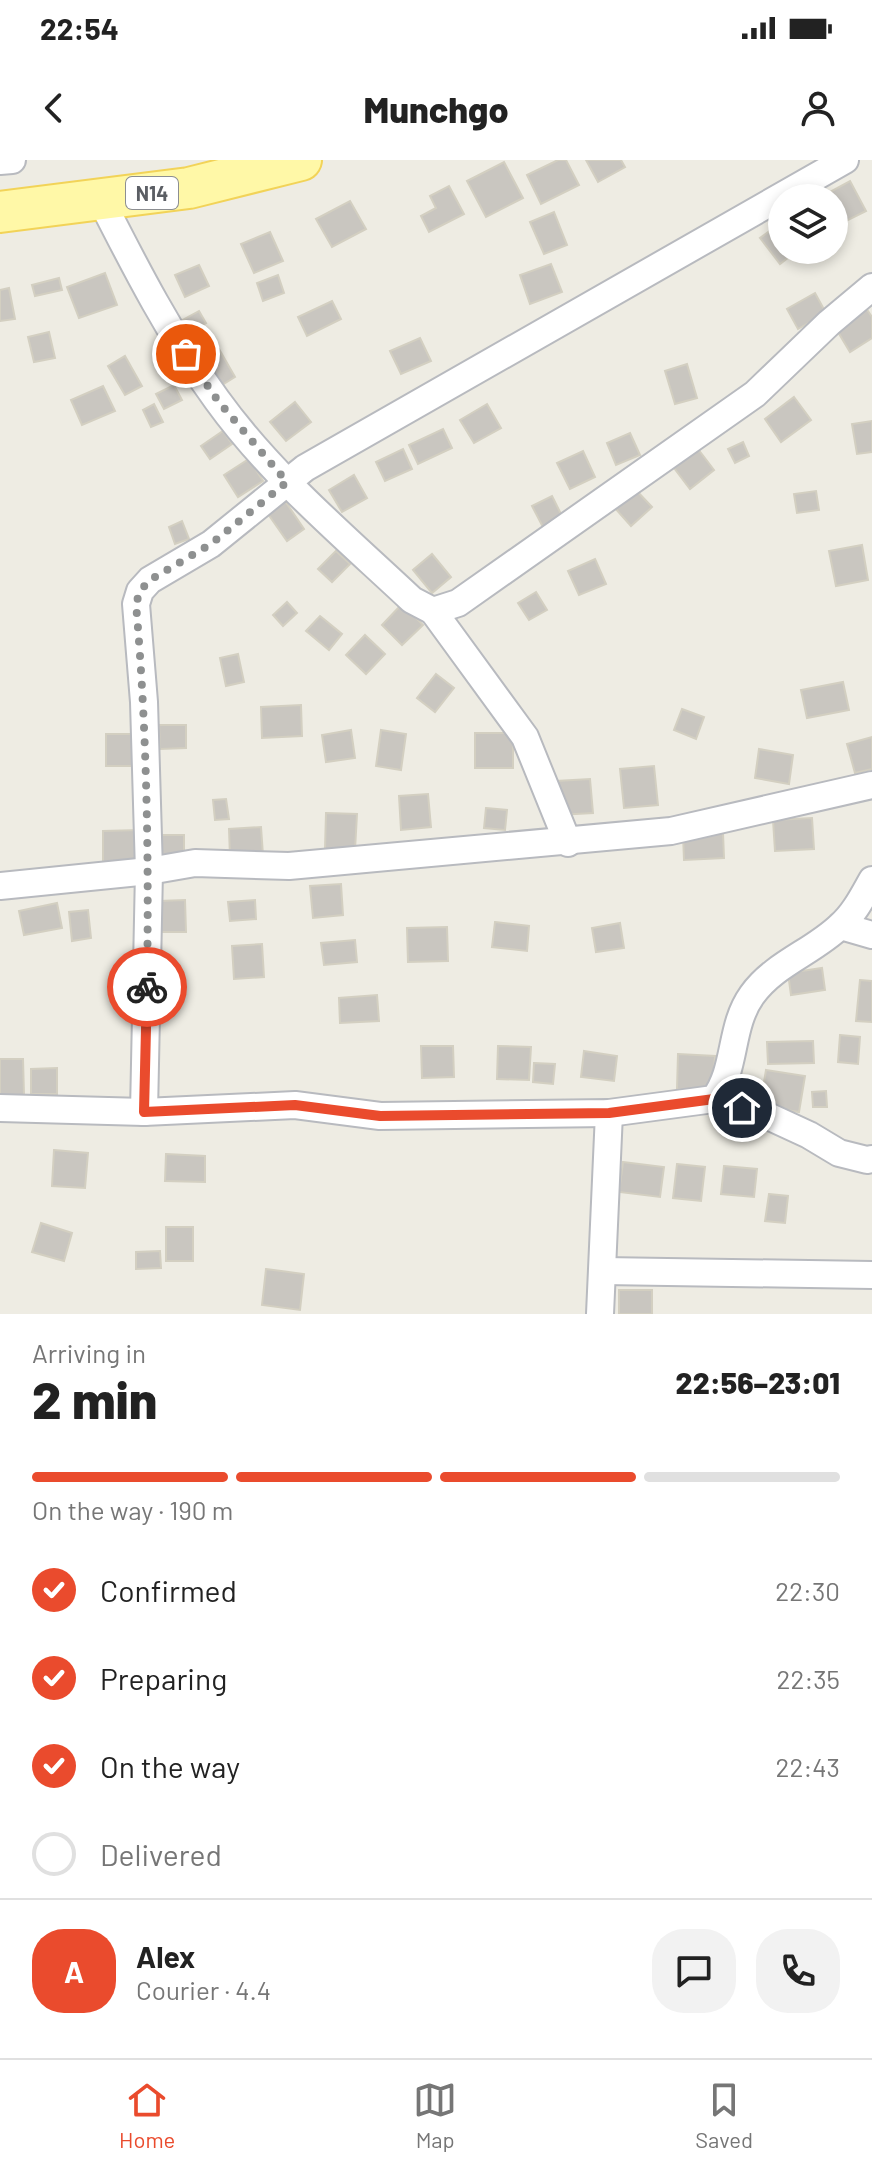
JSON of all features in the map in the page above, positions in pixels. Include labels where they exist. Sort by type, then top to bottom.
[{"type":"main road","name":"N14","points":[[0,212],[189,188],[301,160]]},
{"type":"street","points":[[0,161],[12,160]]},
{"type":"street","points":[[144,1112],[149,871],[144,702],[136,604],[140,591],[150,580],[211,544],[305,468],[845,160]]},
{"type":"street","points":[[101,200],[155,306],[218,401],[287,482],[412,600],[433,611],[525,737],[568,843]]},
{"type":"street","points":[[433,611],[458,603],[755,394],[829,323],[872,287]]},
{"type":"street","points":[[0,886],[149,871],[195,863],[289,866],[568,843],[671,831],[872,785]]},
{"type":"street","points":[[714,1099],[724,1086],[738,1020],[752,995],[771,974],[841,926],[872,880]]},
{"type":"street","points":[[841,926],[872,935]]},
{"type":"street","points":[[0,1108],[144,1112],[295,1105],[380,1116],[609,1113],[714,1099],[770,1117],[839,1153],[872,1159]]},
{"type":"street","points":[[600,1314],[609,1113]]},
{"type":"street","points":[[603,1271],[872,1275]]},
{"type":"building","points":[[558,160],[566,160],[579,185],[541,204],[527,175]]},
{"type":"building","points":[[586,160],[621,160],[625,167],[598,182]]},
{"type":"building","points":[[504,162],[523,198],[486,217],[467,181]]},
{"type":"building","points":[[850,181],[866,211],[848,220],[848,184],[845,184]]},
{"type":"building","points":[[449,186],[464,214],[429,232],[421,216],[436,208],[430,196]]},
{"type":"building","points":[[350,201],[366,229],[332,247],[316,219]]},
{"type":"building","points":[[554,212],[567,245],[544,254],[530,222]]},
{"type":"building","points":[[270,232],[283,261],[254,273],[241,244]]},
{"type":"building","points":[[768,232],[768,248],[760,238]]},
{"type":"building","points":[[551,264],[562,292],[530,304],[520,275]]},
{"type":"building","points":[[199,265],[209,286],[185,297],[175,275]]},
{"type":"building","points":[[105,273],[117,305],[79,318],[67,287]]},
{"type":"building","points":[[278,275],[284,293],[263,301],[257,283]]},
{"type":"building","points":[[59,278],[62,290],[35,296],[32,285]]},
{"type":"building","points":[[9,288],[15,319],[0,321],[0,290]]},
{"type":"building","points":[[815,293],[826,313],[798,329],[787,309]]},
{"type":"building","points":[[332,301],[341,319],[307,336],[298,317]]},
{"type":"building","points":[[866,308],[872,317],[872,338],[850,352],[835,327]]},
{"type":"building","points":[[199,311],[206,323],[188,333],[181,321]]},
{"type":"building","points":[[49,332],[55,358],[34,362],[28,337]]},
{"type":"building","points":[[420,338],[431,361],[401,374],[390,351]]},
{"type":"building","points":[[219,349],[235,377],[217,388],[201,360]]},
{"type":"building","points":[[125,356],[142,386],[125,395],[108,366]]},
{"type":"building","points":[[687,364],[697,398],[675,404],[665,371]]},
{"type":"building","points":[[174,385],[182,400],[164,409],[156,394]]},
{"type":"building","points":[[103,386],[115,411],[82,425],[71,400]]},
{"type":"building","points":[[794,397],[811,420],[781,442],[765,419]]},
{"type":"building","points":[[295,402],[311,422],[286,441],[270,422]]},
{"type":"building","points":[[154,404],[163,422],[151,427],[143,410]]},
{"type":"building","points":[[487,404],[501,428],[474,443],[460,420]]},
{"type":"building","points":[[872,421],[872,452],[857,454],[852,424]]},
{"type":"building","points":[[443,429],[452,448],[418,464],[409,445]]},
{"type":"building","points":[[223,431],[232,444],[210,459],[201,446]]},
{"type":"building","points":[[630,433],[640,455],[616,465],[607,443]]},
{"type":"building","points":[[743,442],[749,456],[735,463],[728,449]]},
{"type":"building","points":[[403,449],[412,469],[385,481],[376,462]]},
{"type":"building","points":[[698,449],[714,470],[690,489],[674,468]]},
{"type":"building","points":[[583,451],[595,477],[570,489],[557,463]]},
{"type":"building","points":[[249,459],[263,481],[238,497],[224,475]]},
{"type":"building","points":[[354,475],[367,498],[342,512],[329,490]]},
{"type":"building","points":[[634,488],[652,507],[631,526],[614,507]]},
{"type":"building","points":[[816,491],[819,510],[797,513],[794,494]]},
{"type":"building","points":[[552,496],[565,522],[545,531],[532,506]]},
{"type":"building","points":[[285,501],[304,529],[287,541],[268,514]]},
{"type":"building","points":[[182,521],[189,539],[175,544],[169,527]]},
{"type":"building","points":[[862,545],[868,580],[836,586],[829,551]]},
{"type":"building","points":[[336,551],[350,564],[332,582],[318,569]]},
{"type":"building","points":[[432,554],[451,577],[432,593],[413,570]]},
{"type":"building","points":[[595,559],[606,584],[579,595],[568,571]]},
{"type":"building","points":[[536,592],[547,610],[529,620],[518,603]]},
{"type":"building","points":[[287,602],[297,613],[283,626],[273,615]]},
{"type":"building","points":[[402,604],[423,625],[402,645],[382,625]]},
{"type":"building","points":[[320,616],[342,634],[329,650],[306,631]]},
{"type":"building","points":[[365,635],[385,654],[366,674],[346,655]]},
{"type":"building","points":[[238,654],[244,682],[226,686],[220,658]]},
{"type":"building","points":[[436,674],[454,688],[435,712],[417,698]]},
{"type":"building","points":[[843,682],[849,710],[807,718],[801,690]]},
{"type":"building","points":[[301,705],[302,736],[262,738],[261,707]]},
{"type":"building","points":[[682,709],[704,717],[696,739],[674,730]]},
{"type":"building","points":[[159,725],[186,725],[186,748],[160,749]]},
{"type":"building","points":[[351,730],[355,758],[326,762],[322,735]]},
{"type":"building","points":[[381,730],[406,734],[401,770],[376,766]]},
{"type":"building","points":[[475,733],[513,733],[513,768],[475,768]]},
{"type":"building","points":[[106,734],[138,734],[138,766],[106,766]]},
{"type":"building","points":[[872,737],[872,769],[855,773],[847,744]]},
{"type":"building","points":[[759,749],[793,755],[789,784],[755,778]]},
{"type":"building","points":[[654,766],[658,805],[624,808],[620,769]]},
{"type":"building","points":[[590,779],[593,813],[558,815],[556,781]]},
{"type":"building","points":[[428,794],[431,827],[401,830],[399,796]]},
{"type":"building","points":[[226,799],[229,819],[215,820],[213,800]]},
{"type":"building","points":[[486,808],[507,810],[505,830],[484,828]]},
{"type":"building","points":[[326,813],[357,814],[355,850],[325,849]]},
{"type":"building","points":[[812,818],[814,849],[775,851],[773,820]]},
{"type":"building","points":[[261,827],[263,855],[230,857],[229,829]]},
{"type":"building","points":[[140,830],[140,861],[103,862],[103,831]]},
{"type":"building","points":[[723,833],[724,858],[684,860],[683,835]]},
{"type":"building","points":[[161,835],[184,835],[184,854],[161,854]]},
{"type":"building","points":[[341,884],[343,915],[313,918],[310,886]]},
{"type":"building","points":[[185,900],[186,932],[160,932],[159,901]]},
{"type":"building","points":[[255,900],[256,919],[230,921],[228,902]]},
{"type":"building","points":[[57,903],[62,928],[24,935],[19,911]]},
{"type":"building","points":[[88,910],[91,938],[72,941],[69,912]]},
{"type":"building","points":[[495,922],[529,926],[527,951],[492,947]]},
{"type":"building","points":[[620,923],[624,948],[596,952],[592,928]]},
{"type":"building","points":[[447,927],[448,961],[408,962],[407,928]]},
{"type":"building","points":[[355,940],[357,962],[324,965],[321,943]]},
{"type":"building","points":[[262,944],[264,977],[234,979],[232,946]]},
{"type":"building","points":[[822,968],[825,990],[791,995],[788,973]]},
{"type":"building","points":[[860,980],[872,981],[872,1022],[856,1021]]},
{"type":"building","points":[[377,995],[379,1021],[340,1023],[339,998]]},
{"type":"building","points":[[840,1035],[860,1037],[858,1064],[838,1062]]},
{"type":"building","points":[[813,1041],[814,1063],[768,1064],[767,1042]]},
{"type":"building","points":[[421,1046],[453,1046],[454,1077],[422,1078]]},
{"type":"building","points":[[498,1046],[531,1047],[529,1080],[497,1079]]},
{"type":"building","points":[[584,1051],[617,1056],[614,1081],[581,1077]]},
{"type":"building","points":[[678,1054],[715,1056],[713,1090],[677,1089]]},
{"type":"building","points":[[0,1059],[23,1059],[24,1095],[0,1095]]},
{"type":"building","points":[[534,1063],[555,1064],[553,1084],[533,1082]]},
{"type":"building","points":[[57,1068],[57,1094],[31,1094],[31,1069]]},
{"type":"building","points":[[766,1070],[805,1076],[799,1112],[760,1106]]},
{"type":"building","points":[[826,1091],[827,1107],[813,1107],[812,1092]]},
{"type":"building","points":[[54,1150],[88,1153],[85,1188],[52,1186]]},
{"type":"building","points":[[166,1154],[205,1156],[205,1182],[165,1181]]},
{"type":"building","points":[[623,1162],[664,1167],[660,1197],[619,1192]]},
{"type":"building","points":[[677,1164],[705,1167],[701,1201],[673,1198]]},
{"type":"building","points":[[724,1166],[757,1169],[754,1197],[721,1194]]},
{"type":"building","points":[[769,1194],[788,1196],[785,1223],[765,1221]]},
{"type":"building","points":[[41,1223],[72,1233],[64,1261],[32,1252]]},
{"type":"building","points":[[166,1227],[193,1227],[193,1261],[166,1261]]},
{"type":"building","points":[[160,1251],[161,1268],[136,1269],[136,1252]]},
{"type":"building","points":[[266,1269],[304,1274],[300,1310],[262,1305]]},
{"type":"building","points":[[619,1290],[652,1290],[652,1314],[619,1314]]},
{"type":"way so far","points":[[147,987],[149,871],[144,702],[136,604],[140,591],[150,580],[211,544],[287,482],[218,401],[186,354]]},
{"type":"route","points":[[147,987],[144,1112],[295,1105],[380,1116],[609,1113],[714,1099],[742,1108]]}]
